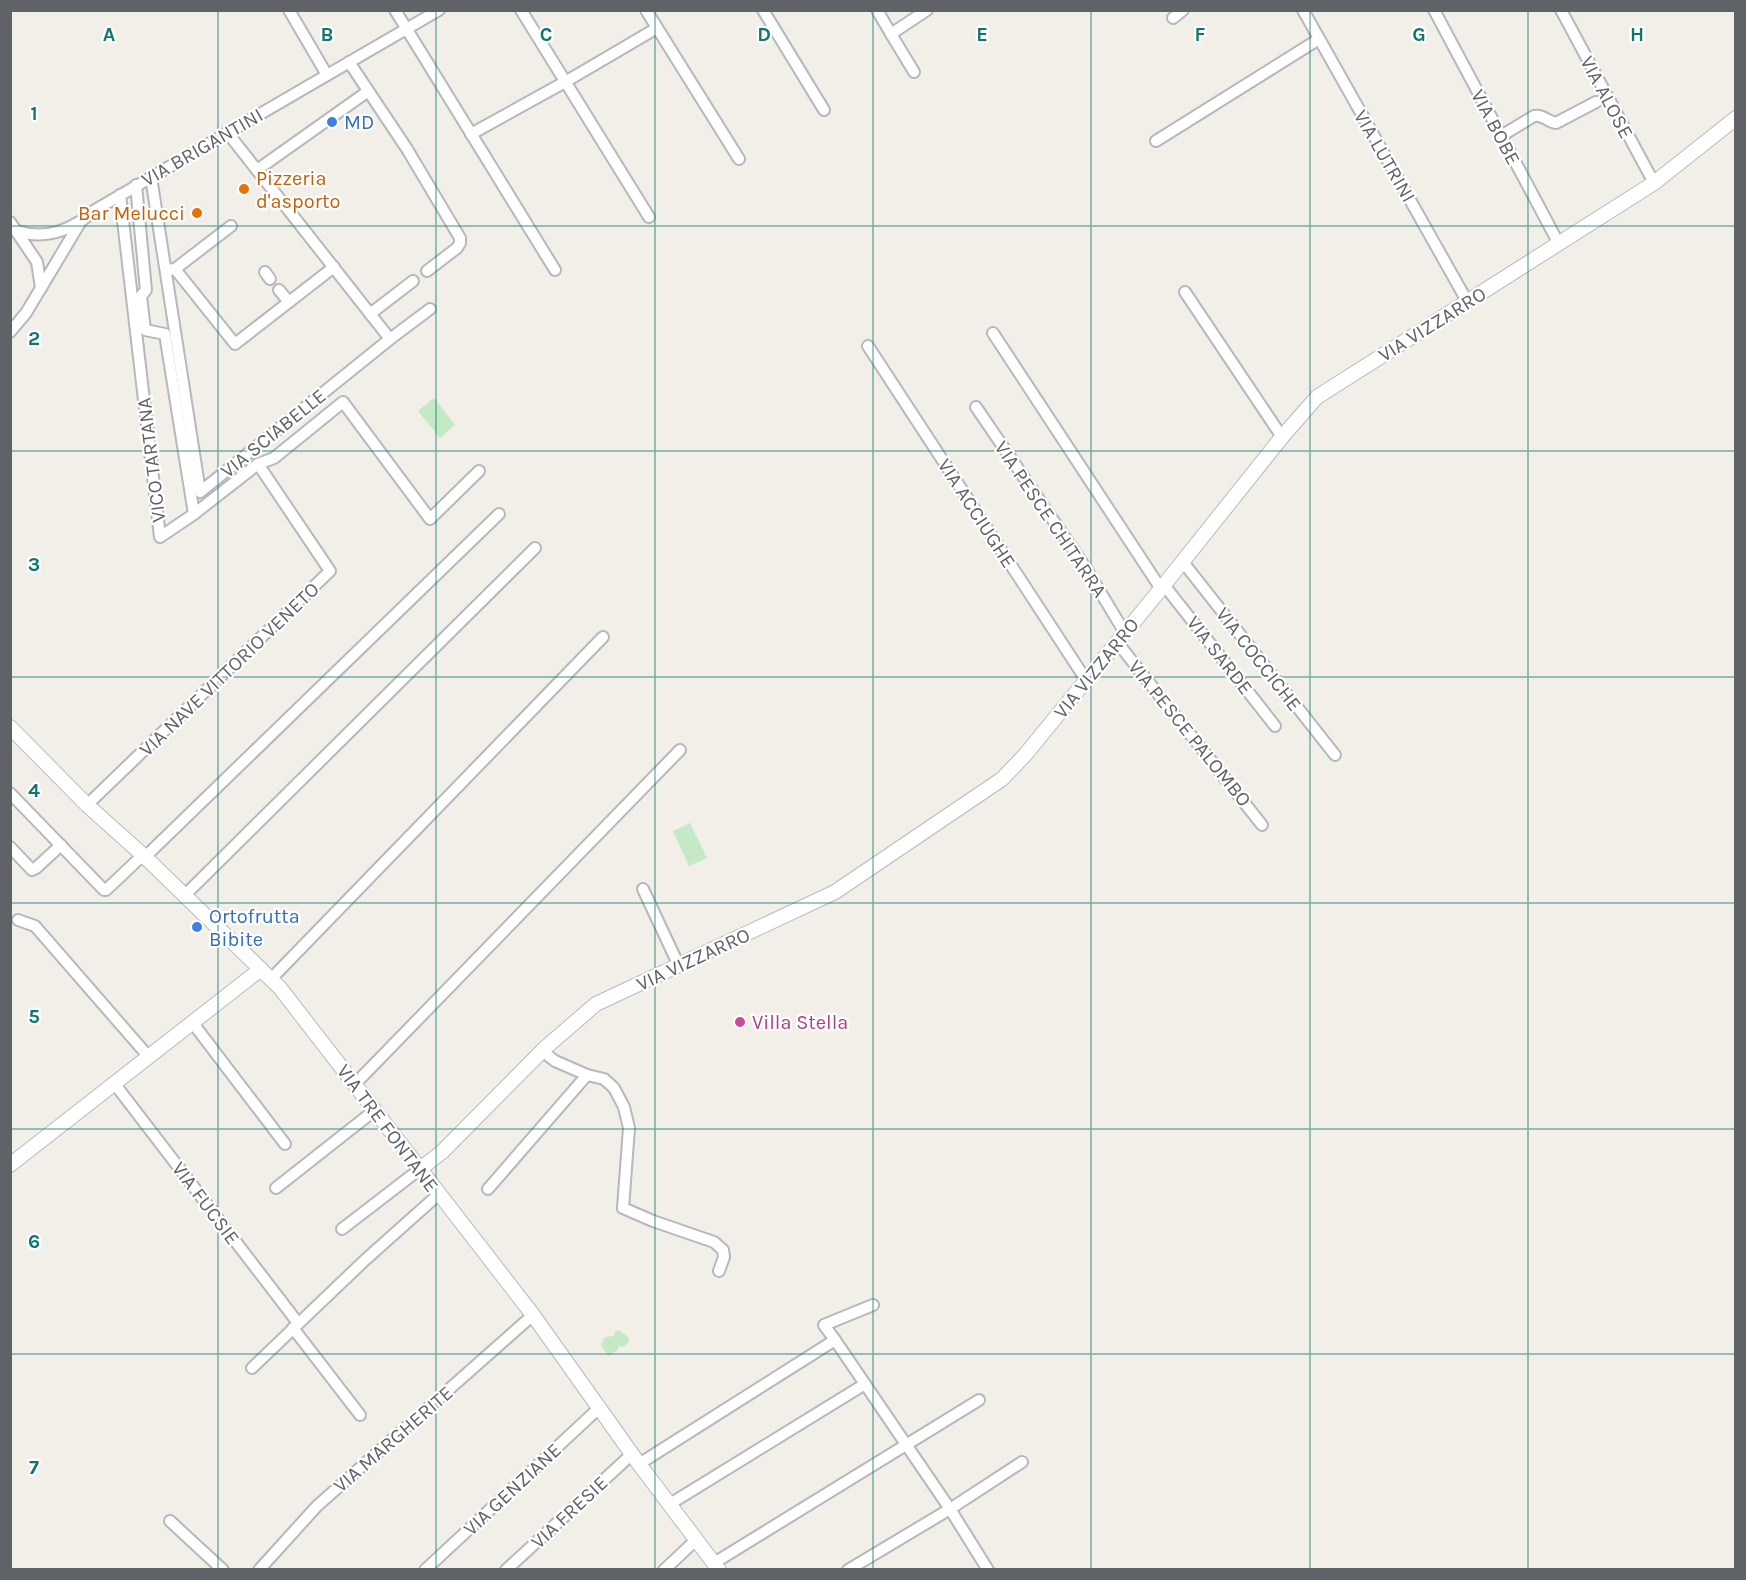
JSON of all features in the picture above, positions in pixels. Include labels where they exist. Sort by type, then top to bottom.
[{"type":"street","points":[[288,10],[327,75]]},
{"type":"street","points":[[395,10],[555,270]]},
{"type":"street","name":"VIA BRIGANTINI","points":[[10,332],[26,313],[81,221],[136,185],[439,10]]},
{"type":"street","points":[[521,10],[649,217]]},
{"type":"street","points":[[646,10],[739,159]]},
{"type":"street","points":[[763,10],[824,110]]},
{"type":"street","points":[[877,10],[914,72]]},
{"type":"street","points":[[891,34],[927,10]]},
{"type":"street","points":[[1173,18],[1183,10]]},
{"type":"street","name":"VIA LUTRINI","points":[[1303,10],[1467,301]]},
{"type":"street","name":"VIA BOBE","points":[[1434,10],[1559,244]]},
{"type":"street","name":"VIA ALOSE","points":[[1561,10],[1654,183]]},
{"type":"street","points":[[471,134],[657,28]]},
{"type":"street","points":[[1155,141],[1319,39]]},
{"type":"street","points":[[350,62],[367,92],[407,148],[460,238],[457,248],[427,271]]},
{"type":"street","points":[[257,170],[367,92]]},
{"type":"street","points":[[1501,136],[1534,116],[1540,116],[1551,123],[1556,123],[1596,102]]},
{"type":"street","name":"VIA VIZZARRO","points":[[420,1169],[442,1152],[542,1051],[602,1000],[835,892],[1002,779],[1013,769],[1121,638],[1282,436],[1317,397],[1654,183],[1736,118]]},
{"type":"street","points":[[227,132],[390,339],[430,309]]},
{"type":"street","name":"VIA SCIABELLE","points":[[151,177],[171,269],[200,492],[390,339]]},
{"type":"street","points":[[136,185],[146,290],[141,296],[145,330],[165,334],[194,514]]},
{"type":"street","name":"VICO TARTANA","points":[[120,195],[160,537],[194,514],[258,464],[274,458],[344,402],[430,519],[479,471]]},
{"type":"street","points":[[14,227],[32,236],[44,235],[71,227],[81,221]]},
{"type":"street","points":[[231,226],[171,269],[235,344],[334,267]]},
{"type":"street","points":[[14,227],[38,262],[41,288]]},
{"type":"street","points":[[44,235],[54,238],[64,249]]},
{"type":"street","points":[[38,262],[53,268]]},
{"type":"street","points":[[370,314],[413,281]]},
{"type":"street","points":[[279,290],[289,302]]},
{"type":"street","points":[[1185,292],[1282,436]]},
{"type":"street","name":"VIA SARDE","points":[[993,333],[1162,587],[1275,726]]},
{"type":"street","name":"VIA ACCIUGHE","points":[[868,346],[1086,680]]},
{"type":"street","name":"VIA PESCE CHITARRA","points":[[976,407],[1087,570],[1121,638]]},
{"type":"street","name":"VIA NAVE VITTORIO VENETO","points":[[87,805],[330,572],[258,464]]},
{"type":"street","points":[[10,793],[106,890],[499,514]]},
{"type":"street","points":[[185,895],[535,548]]},
{"type":"street","name":"VIA COCCICHE","points":[[1182,562],[1335,755]]},
{"type":"street","points":[[10,1165],[192,1022],[266,974],[603,637]]},
{"type":"street","name":"VIA PESCE PALOMBO","points":[[1121,638],[1263,825]]},
{"type":"street","name":"VIA TRE FONTANE","points":[[10,727],[87,805],[144,856],[266,974],[355,1084],[533,1315],[635,1459],[716,1566]]},
{"type":"street","points":[[355,1084],[680,750]]},
{"type":"street","points":[[10,847],[32,870],[61,845]]},
{"type":"street","points":[[643,889],[679,966]]},
{"type":"street","points":[[18,920],[35,926],[148,1056]]},
{"type":"street","points":[[192,1022],[285,1144]]},
{"type":"street","points":[[542,1051],[555,1061],[610,1083],[624,1107],[628,1137],[623,1208],[714,1242],[723,1250],[724,1257],[719,1270]]},
{"type":"street","points":[[488,1189],[587,1075]]},
{"type":"street","name":"VIA FUCSIE","points":[[114,1083],[296,1325],[360,1415]]},
{"type":"street","points":[[276,1188],[375,1110]]},
{"type":"street","points":[[342,1228],[420,1169]]},
{"type":"street","points":[[252,1368],[439,1194]]},
{"type":"street","points":[[873,1305],[824,1325],[950,1509],[988,1569]]},
{"type":"street","name":"VIA MARGHERITE","points":[[259,1569],[316,1506],[533,1315]]},
{"type":"street","name":"VIA FRESIE","points":[[506,1569],[635,1459],[835,1340]]},
{"type":"street","points":[[670,1504],[865,1384]]},
{"type":"street","points":[[716,1566],[978,1400]]},
{"type":"street","name":"VIA GENZIANE","points":[[425,1569],[599,1408]]},
{"type":"street","points":[[848,1569],[950,1509],[1022,1462]]},
{"type":"street","points":[[170,1521],[223,1569]]},
{"type":"street","points":[[664,1569],[696,1540]]},
{"type":"green space","points":[[434,398],[455,425],[440,438],[418,411]]},
{"type":"green space","points":[[690,823],[707,858],[689,866],[673,831]]},
{"type":"green space","points":[[619,1330],[629,1338],[628,1343],[623,1347],[619,1346],[618,1350],[608,1356],[601,1345],[605,1337],[614,1336]]},
{"type":"place","name":"MD","points":[[332,122]]},
{"type":"place","name":"Pizzeria d'asporto","points":[[244,189]]},
{"type":"place","name":"Bar Melucci","points":[[197,213]]},
{"type":"place","name":"Ortofrutta Bibite","points":[[197,927]]},
{"type":"place","name":"Villa Stella","points":[[740,1022]]}]
